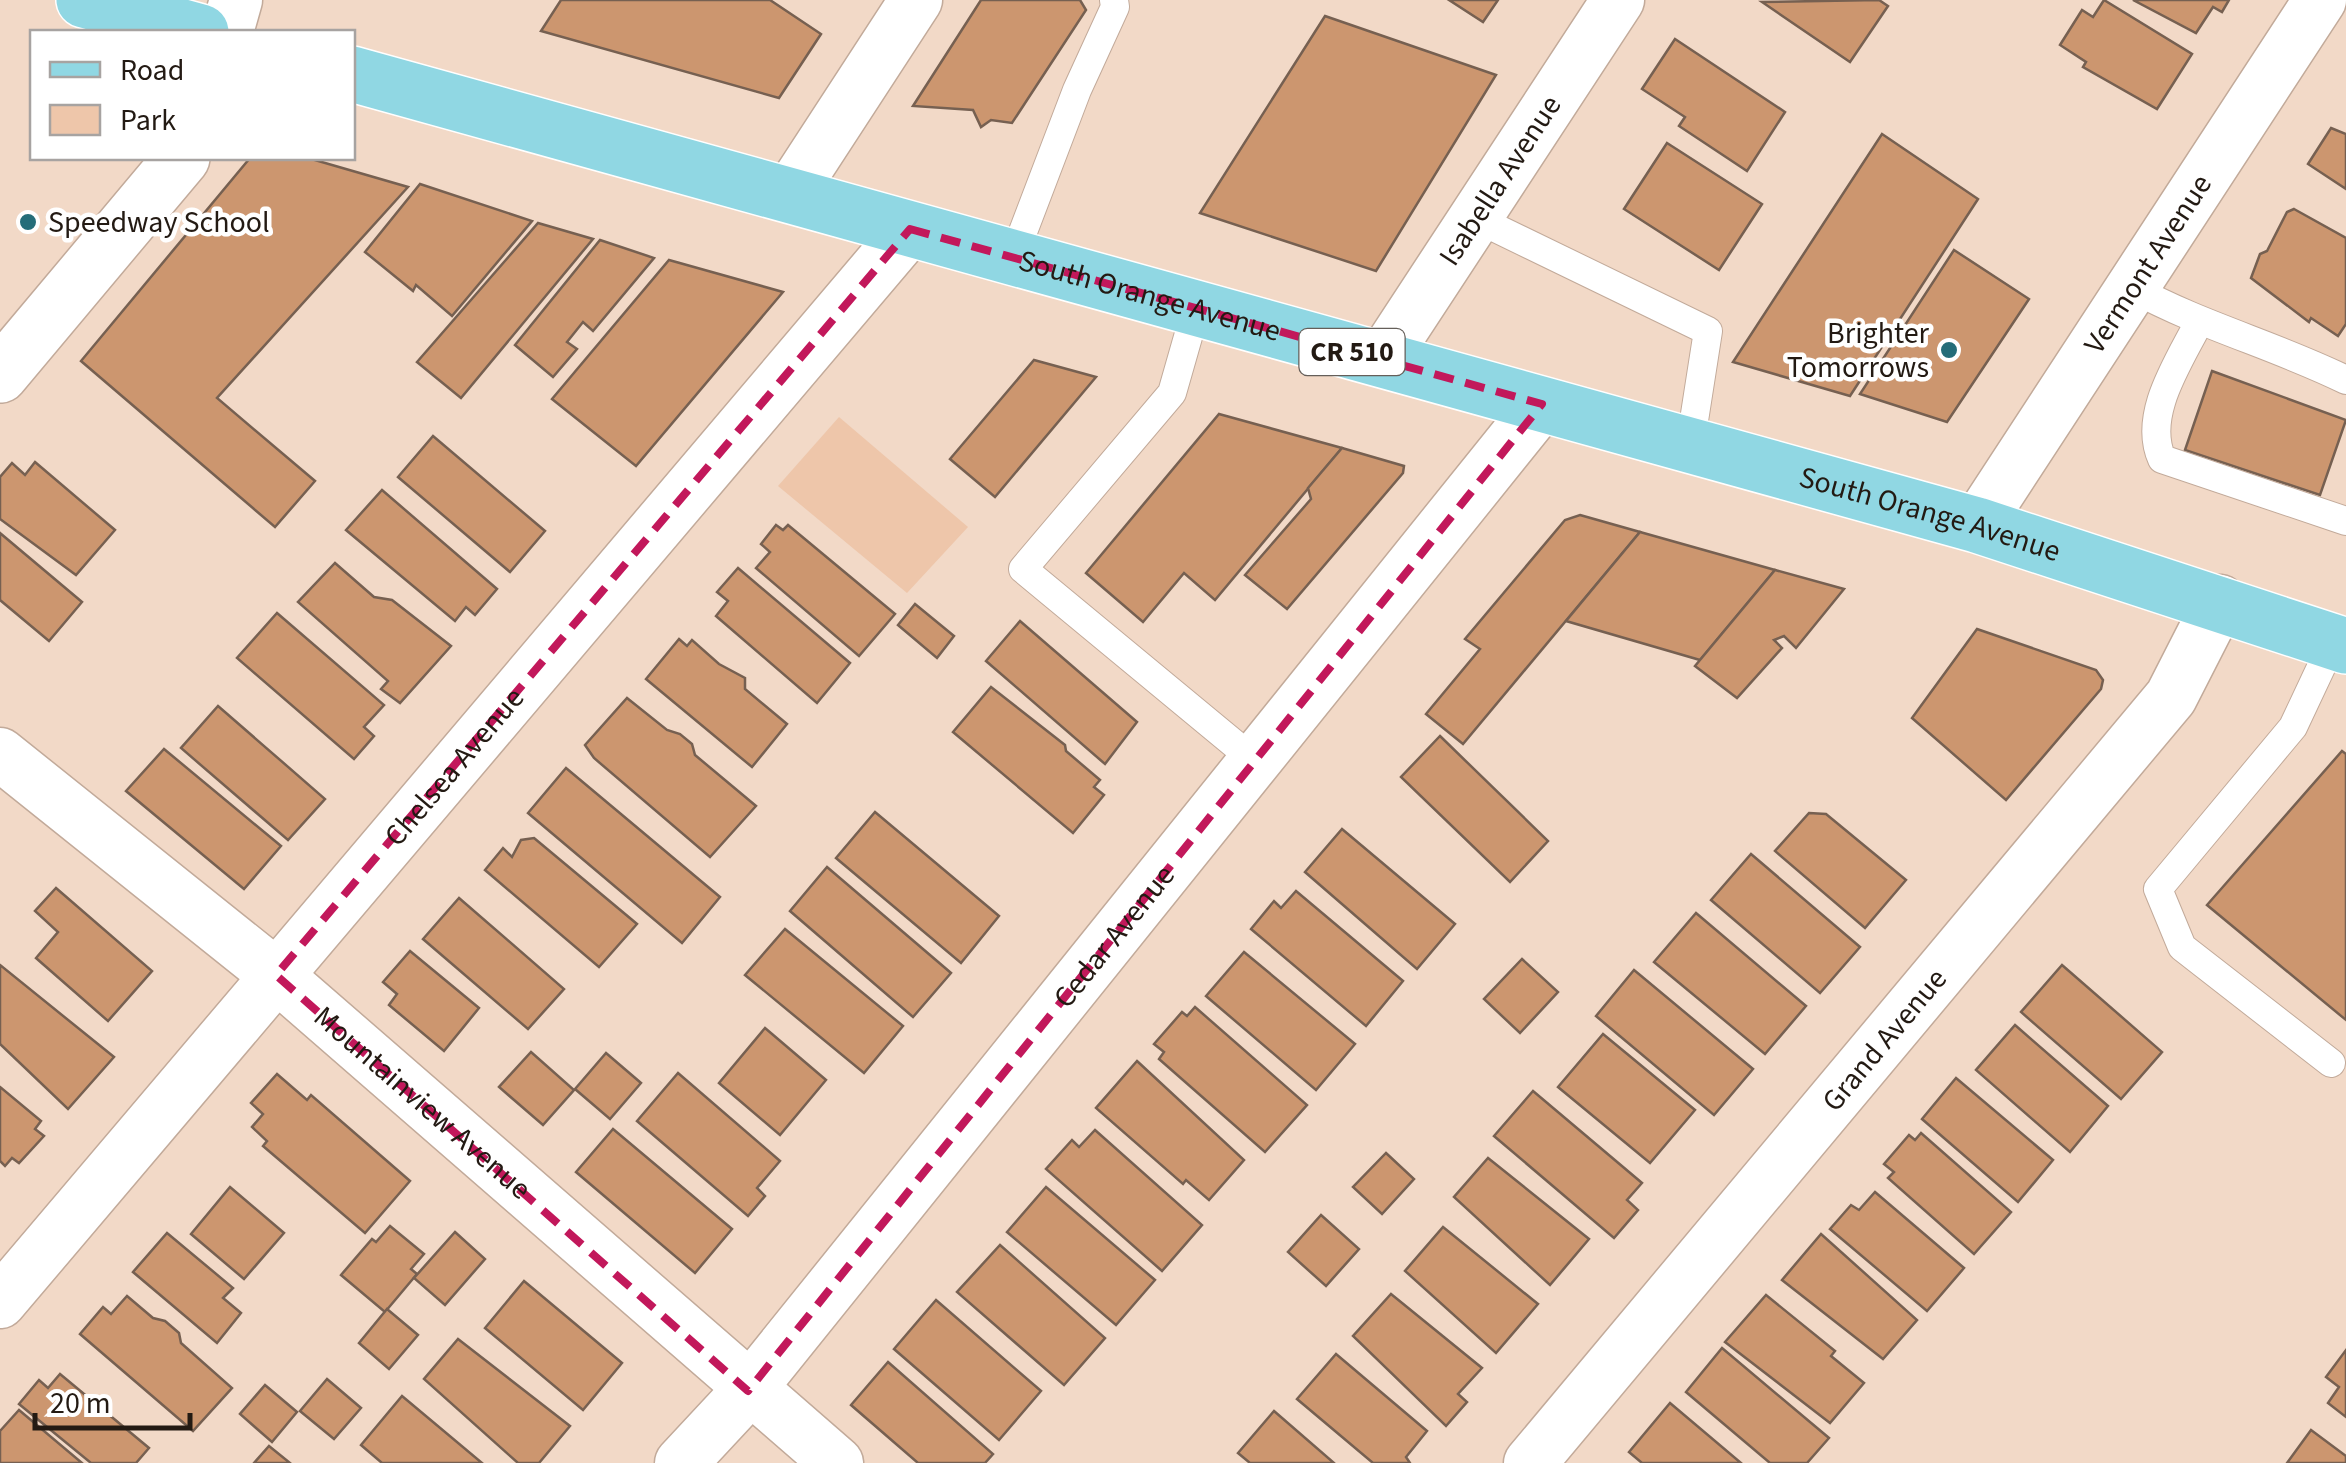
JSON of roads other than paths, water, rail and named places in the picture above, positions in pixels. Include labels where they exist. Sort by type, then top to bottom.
[{"type":"main road","points":[[84,0],[194,30]]},
{"type":"main road","name":"South Orange Avenue","points":[[355,75],[1977,525],[2220,601],[2340,644]]},
{"type":"main road","points":[[0,375],[180,160]]},
{"type":"street","points":[[228,30],[236,0]]},
{"type":"street","points":[[788,195],[916,0]]},
{"type":"street","name":"Isabella Avenue","points":[[1382,360],[1618,0]]},
{"type":"street","name":"Vermont Avenue","points":[[1977,525],[2320,0]]},
{"type":"street","name":"Chelsea Avenue","points":[[0,1302],[910,229]]},
{"type":"street","name":"Cedar Avenue","points":[[681,1463],[748,1390],[1542,404]]},
{"type":"street","name":"Grand Avenue","points":[[1530,1463],[2170,697],[2220,601]]},
{"type":"street","name":"Mountainview Avenue","points":[[0,754],[276,975],[748,1390],[837,1463]]},
{"type":"lane","points":[[1013,258],[1054,145],[1115,7],[1114,0]]},
{"type":"lane","points":[[1475,218],[1708,331],[1690,446]]},
{"type":"lane","points":[[2132,288],[2199,322],[2282,349],[2346,380]]},
{"type":"lane","points":[[1196,308],[1172,393],[1023,569],[1255,760]]},
{"type":"lane","points":[[2199,322],[2158,411],[2154,441],[2162,459],[2346,521]]},
{"type":"lane","points":[[2331,1063],[2182,947],[2158,889],[2294,727],[2340,644]]},
{"type":"place","name":"Speedway School","points":[[28,222]]},
{"type":"place","name":"Brighter Tomorrows","points":[[1949,350]]}]
